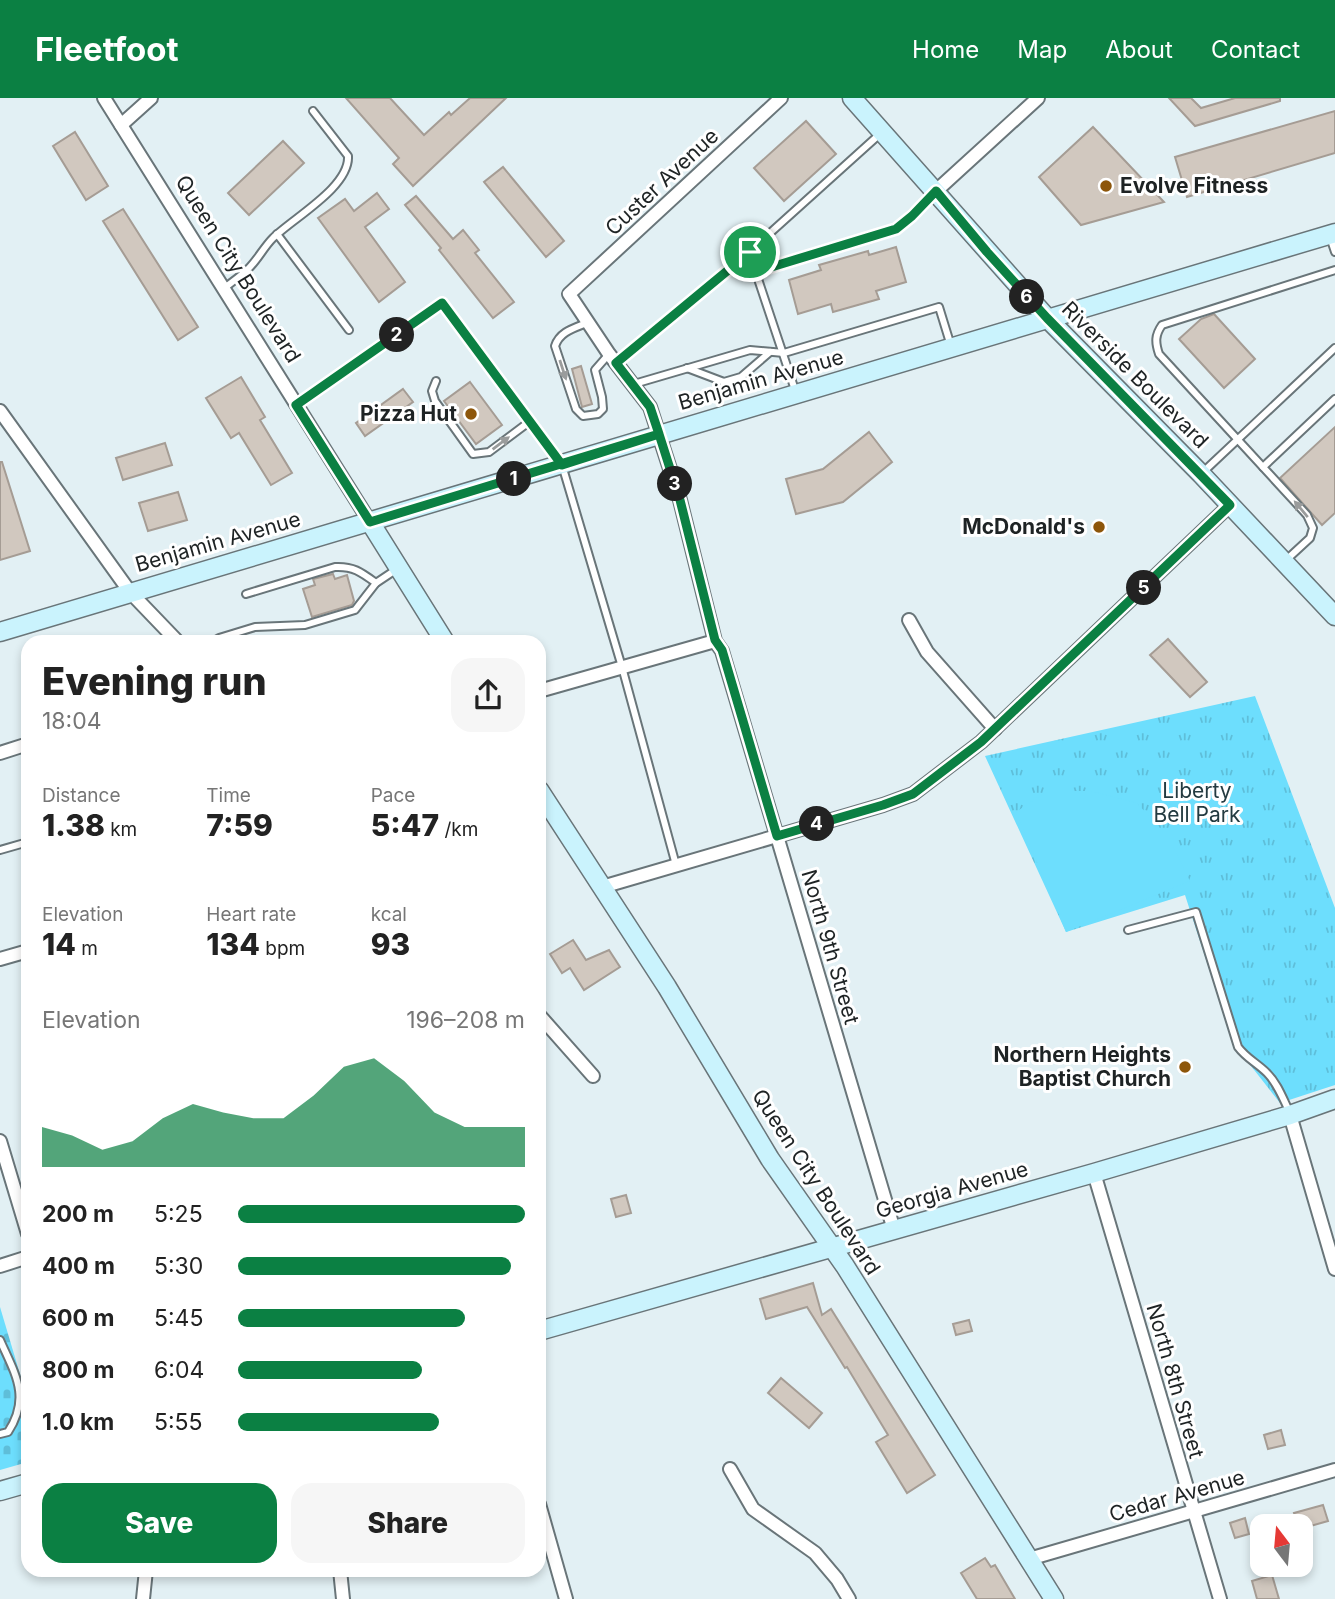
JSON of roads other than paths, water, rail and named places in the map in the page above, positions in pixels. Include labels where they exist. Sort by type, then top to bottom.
[{"type":"main road","name":"Riverside Boulevard","points":[[852,98],[1047,318],[1201,474],[1335,616]]},
{"type":"main road","name":"Benjamin Avenue","points":[[0,632],[1047,318],[1333,240]]},
{"type":"main road","name":"Queen City Boulevard","points":[[370,522],[441,635]]},
{"type":"main road","name":"Queen City Boulevard","points":[[546,801],[667,987],[771,1159],[832,1247],[1054,1599]]},
{"type":"main road","name":"Georgia Avenue","points":[[546,1329],[1094,1173],[1335,1099]]},
{"type":"main road","points":[[0,1491],[21,1485]]},
{"type":"street","name":"Queen City Boulevard","points":[[104,98],[370,522]]},
{"type":"street","points":[[121,125],[151,98]]},
{"type":"street","name":"Custer Avenue","points":[[569,294],[781,98]]},
{"type":"street","points":[[936,191],[1038,98]]},
{"type":"street","name":"North 9th Street","points":[[569,294],[613,359],[650,407],[680,500],[715,640],[722,650],[894,1230]]},
{"type":"street","points":[[0,411],[130,592],[171,635]]},
{"type":"street","points":[[601,887],[913,794],[981,742],[1230,505]]},
{"type":"street","points":[[909,620],[927,652],[995,729]]},
{"type":"street","points":[[546,689],[715,640]]},
{"type":"street","points":[[0,753],[21,746]]},
{"type":"street","points":[[0,959],[21,953]]},
{"type":"street","points":[[546,1023],[593,1076]]},
{"type":"street","points":[[1290,1115],[1335,1269]]},
{"type":"street","points":[[0,1142],[21,1211]]},
{"type":"street","name":"North 8th Street","points":[[1094,1173],[1220,1599]]},
{"type":"street","points":[[0,1266],[21,1259]]},
{"type":"street","points":[[730,1469],[752,1509],[815,1553],[837,1579],[849,1599]]},
{"type":"street","name":"Cedar Avenue","points":[[1029,1559],[1335,1470]]},
{"type":"street","points":[[546,1529],[566,1599]]},
{"type":"street","points":[[144,1599],[146,1577]]},
{"type":"street","points":[[341,1577],[343,1599]]},
{"type":"lane","points":[[223,289],[249,268],[277,234],[335,185],[344,174],[349,164],[348,156],[313,111]]},
{"type":"lane","points":[[589,322],[565,332],[558,338],[555,346],[576,409],[583,415],[598,414],[603,409],[595,370],[613,359],[750,252],[883,132]]},
{"type":"lane","points":[[755,272],[896,229],[936,191]]},
{"type":"lane","points":[[277,234],[349,330]]},
{"type":"lane","points":[[750,252],[796,394]]},
{"type":"lane","points":[[1284,562],[1310,538],[1313,528],[1307,515],[1158,354],[1155,344],[1162,325],[1335,270]]},
{"type":"lane","points":[[296,405],[442,303],[562,465],[677,865]]},
{"type":"lane","points":[[634,384],[750,349],[784,353],[939,307],[951,348]]},
{"type":"lane","points":[[1201,474],[1335,348]]},
{"type":"lane","points":[[687,368],[724,382],[741,377],[770,352]]},
{"type":"lane","points":[[436,381],[432,391],[435,401],[473,454],[489,452],[529,422]]},
{"type":"lane","points":[[1263,467],[1335,399]]},
{"type":"lane","points":[[246,594],[335,567],[348,566],[358,569],[376,583]]},
{"type":"lane","points":[[229,635],[255,627],[305,625],[355,610],[376,583],[398,568]]},
{"type":"lane","points":[[0,850],[21,844]]},
{"type":"lane","points":[[1128,930],[1196,912],[1238,1047],[1246,1058],[1267,1073],[1278,1088],[1290,1115]]},
{"type":"lane","points":[[0,1340],[17,1378],[21,1403],[18,1418],[8,1432],[0,1434]]},
{"type":"place","name":"Evolve Fitness","points":[[1106,186]]},
{"type":"place","name":"Pizza Hut","points":[[471,414]]},
{"type":"place","name":"McDonald's","points":[[1099,527]]},
{"type":"place","name":"Northern Heights Baptist Church","points":[[1185,1067]]},
{"type":"park label","name":"Liberty Bell Park","points":[[1197,803]]}]
